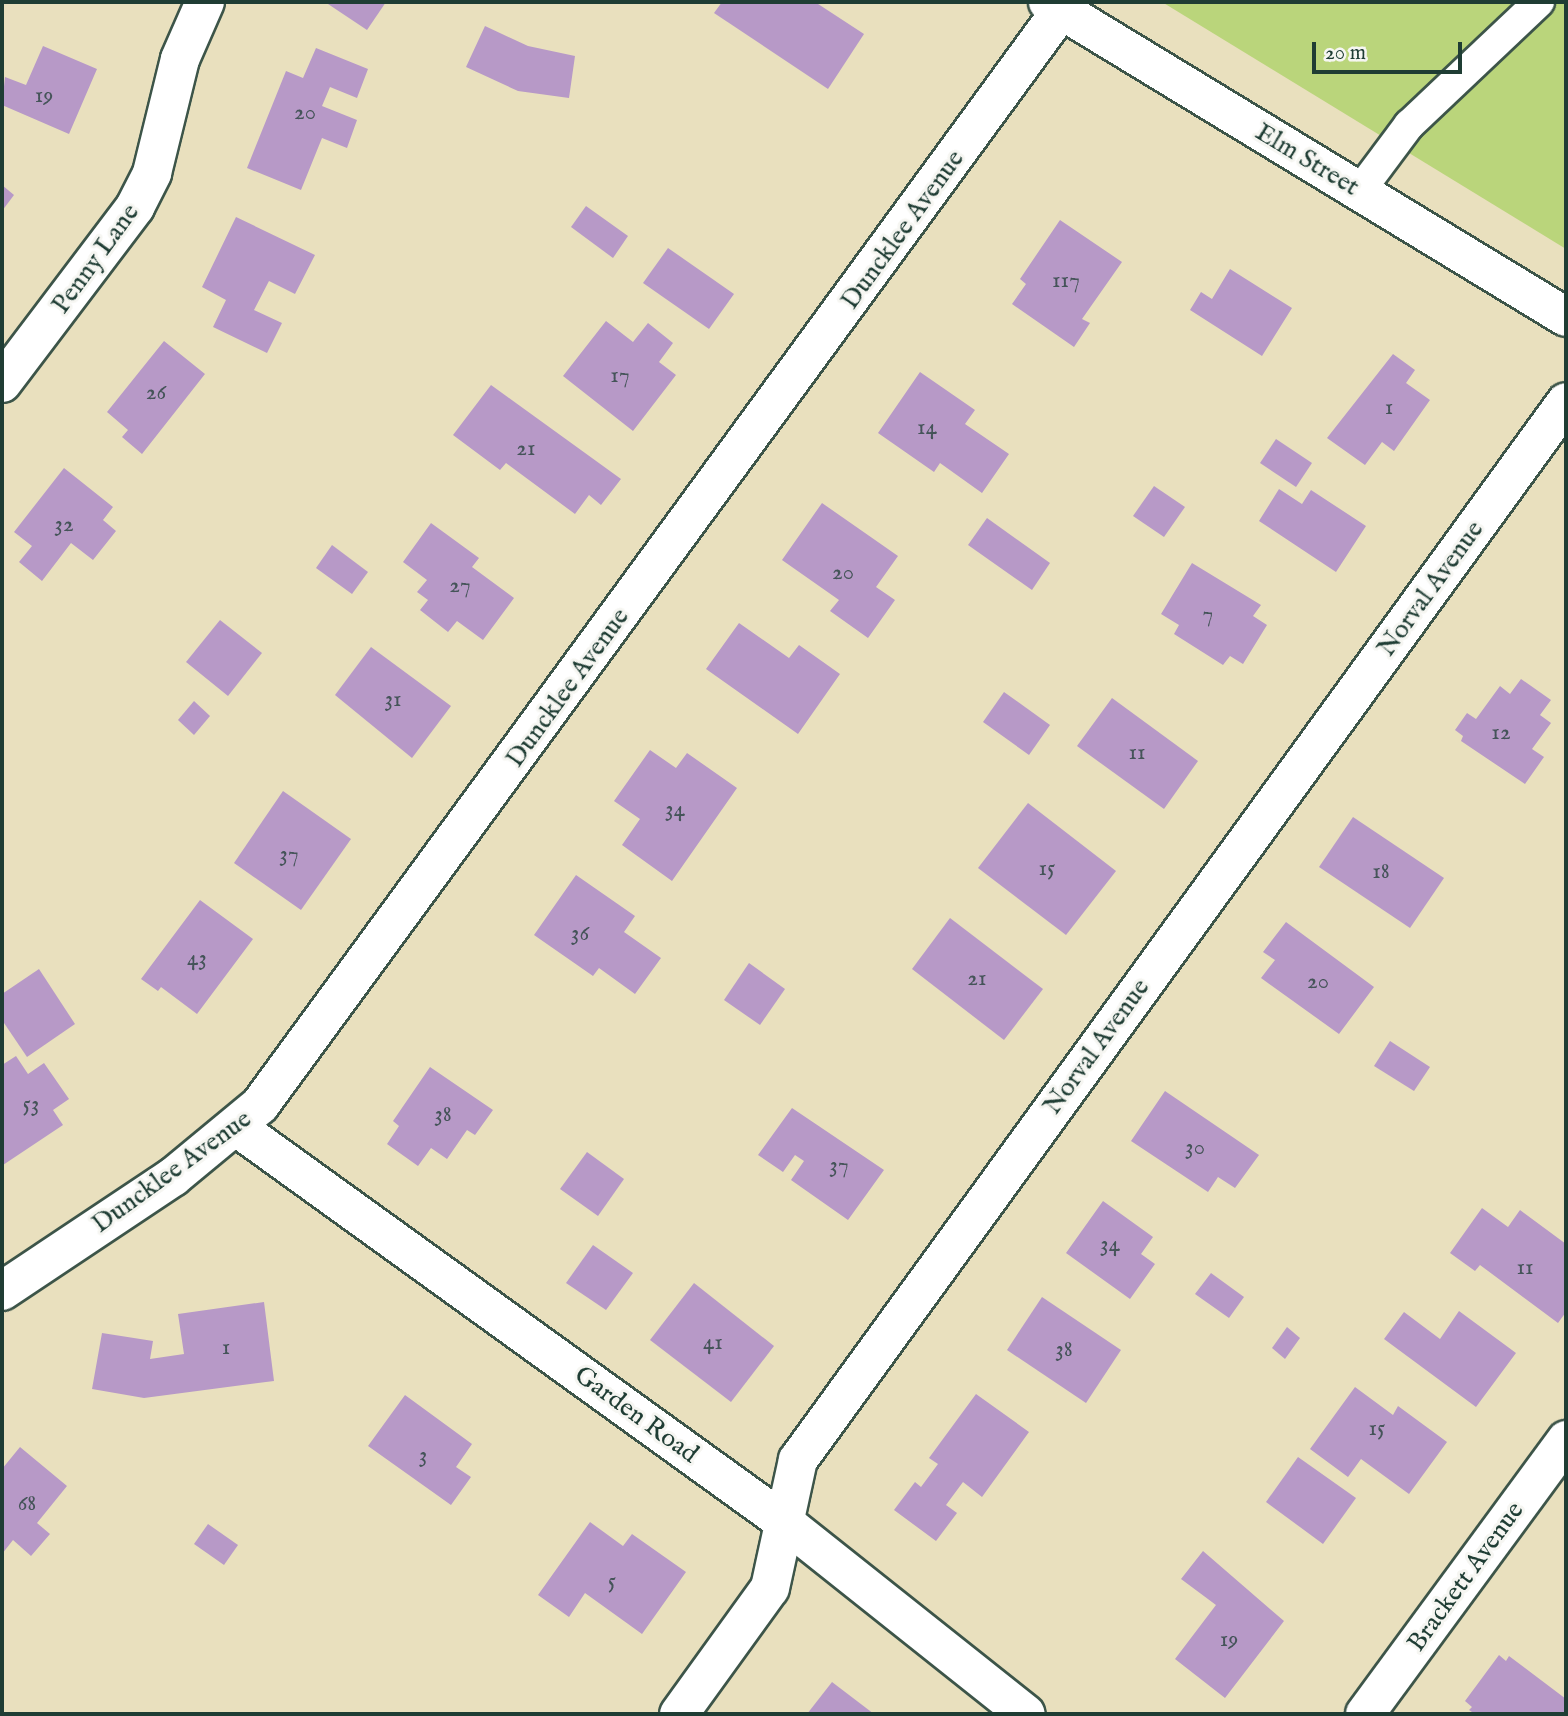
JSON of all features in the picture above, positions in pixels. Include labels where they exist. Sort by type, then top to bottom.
[{"type":"street","name":"Penny Lane","points":[[2,383],[135,207],[152,173],[180,59],[205,2]]},
{"type":"street","name":"Elm Street","points":[[1054,6],[1566,317]]},
{"type":"street","name":"Duncklee Avenue","points":[[2,1291],[173,1177],[238,1128],[286,1074],[1054,6]]},
{"type":"street","name":"Norval Avenue","points":[[679,1714],[769,1588],[778,1566],[783,1521],[797,1460],[1566,402]]},
{"type":"street","name":"Garden Road","points":[[238,1128],[783,1521],[1026,1714]]},
{"type":"street","name":"Brackett Avenue","points":[[1365,1714],[1566,1440]]},
{"type":"lane","points":[[1359,192],[1409,125],[1539,2]]},
{"type":"green space","points":[[1162,2],[1566,2],[1566,249]]},
{"type":"building","points":[[325,2],[386,2],[367,30]]},
{"type":"building","points":[[722,2],[815,2],[864,34],[828,89],[714,13]]},
{"type":"building","points":[[485,26],[528,46],[575,56],[569,98],[518,91],[466,67]]},
{"type":"building","points":[[43,46],[97,69],[69,134],[2,105],[5,77],[26,85]]},
{"type":"building","points":[[316,48],[368,69],[357,98],[330,87],[322,106],[357,120],[347,148],[322,138],[301,190],[247,168],[286,71],[303,78]]},
{"type":"building","points":[[2,185],[14,195],[2,211]]},
{"type":"building","points":[[586,206],[628,236],[613,258],[571,227]]},
{"type":"building","points":[[236,217],[315,255],[295,294],[269,281],[254,310],[282,323],[267,353],[213,327],[226,300],[202,287]]},
{"type":"building","points":[[1060,220],[1122,262],[1082,319],[1090,323],[1074,347],[1012,304],[1026,284],[1020,279]]},
{"type":"building","points":[[668,248],[734,294],[709,329],[643,283]]},
{"type":"building","points":[[1230,269],[1292,308],[1262,356],[1190,310],[1201,292],[1212,299]]},
{"type":"building","points":[[606,321],[633,342],[648,323],[673,343],[659,362],[676,375],[633,431],[563,376]]},
{"type":"building","points":[[164,341],[205,374],[142,454],[122,437],[128,430],[107,412]]},
{"type":"building","points":[[1393,354],[1415,370],[1406,383],[1430,400],[1394,451],[1382,442],[1365,465],[1327,438]]},
{"type":"building","points":[[920,372],[975,410],[965,424],[1009,454],[982,493],[940,463],[934,472],[878,433]]},
{"type":"building","points":[[491,385],[621,479],[601,505],[589,495],[575,514],[506,463],[500,470],[453,435]]},
{"type":"building","points":[[1276,439],[1312,463],[1296,487],[1260,463]]},
{"type":"building","points":[[64,468],[113,507],[103,520],[116,531],[93,560],[71,543],[42,581],[19,562],[32,546],[14,532]]},
{"type":"building","points":[[1154,486],[1185,507],[1164,537],[1133,516]]},
{"type":"building","points":[[1279,489],[1302,504],[1311,490],[1366,526],[1336,572],[1259,521]]},
{"type":"building","points":[[822,503],[898,556],[876,587],[895,600],[868,638],[830,611],[839,600],[782,560]]},
{"type":"building","points":[[987,518],[1050,563],[1032,590],[968,545]]},
{"type":"building","points":[[431,523],[479,558],[472,567],[514,598],[483,640],[457,621],[448,632],[420,610],[428,600],[417,592],[427,580],[403,562]]},
{"type":"building","points":[[332,545],[368,572],[352,594],[316,568]]},
{"type":"building","points":[[1192,563],[1261,605],[1253,616],[1267,625],[1243,664],[1230,656],[1223,665],[1174,634],[1179,625],[1161,614]]},
{"type":"building","points":[[220,620],[262,653],[228,696],[186,662]]},
{"type":"building","points":[[739,623],[789,658],[799,645],[840,674],[798,734],[706,669]]},
{"type":"building","points":[[371,647],[451,706],[412,758],[335,695]]},
{"type":"building","points":[[1521,679],[1551,700],[1540,715],[1551,723],[1532,749],[1544,757],[1525,784],[1461,741],[1463,736],[1455,730],[1467,713],[1476,719],[1500,686],[1510,694]]},
{"type":"building","points":[[1004,692],[1050,725],[1029,755],[983,722]]},
{"type":"building","points":[[1112,698],[1198,761],[1164,809],[1077,746]]},
{"type":"building","points":[[194,701],[210,716],[194,735],[178,720]]},
{"type":"building","points":[[650,750],[676,768],[687,753],[737,788],[672,881],[622,845],[640,819],[614,801]]},
{"type":"building","points":[[283,791],[351,839],[301,910],[234,863]]},
{"type":"building","points":[[1028,803],[1116,871],[1066,935],[978,868]]},
{"type":"building","points":[[1353,817],[1444,878],[1410,928],[1319,867]]},
{"type":"building","points":[[576,875],[635,916],[624,932],[661,958],[635,994],[599,968],[593,976],[534,935]]},
{"type":"building","points":[[200,900],[253,939],[197,1014],[161,987],[158,991],[141,979]]},
{"type":"building","points":[[950,918],[1043,989],[1004,1040],[912,969]]},
{"type":"building","points":[[1286,922],[1374,987],[1339,1034],[1261,978],[1275,960],[1263,952]]},
{"type":"building","points":[[749,963],[785,989],[760,1025],[724,1000]]},
{"type":"building","points":[[39,969],[75,1024],[27,1057],[2,1020],[2,994]]},
{"type":"building","points":[[1390,1041],[1430,1067],[1414,1091],[1374,1066]]},
{"type":"building","points":[[16,1056],[28,1074],[44,1063],[69,1099],[53,1110],[63,1125],[3,1165],[2,1065]]},
{"type":"building","points":[[430,1067],[493,1110],[475,1135],[467,1130],[447,1159],[431,1148],[418,1166],[387,1144],[399,1126],[393,1121]]},
{"type":"building","points":[[1165,1091],[1259,1155],[1235,1188],[1218,1177],[1208,1192],[1131,1141]]},
{"type":"building","points":[[792,1108],[884,1170],[848,1220],[791,1180],[804,1161],[795,1155],[783,1172],[758,1155]]},
{"type":"building","points":[[587,1152],[624,1179],[598,1216],[560,1189]]},
{"type":"building","points":[[1103,1201],[1153,1237],[1141,1254],[1155,1264],[1130,1299],[1066,1253]]},
{"type":"building","points":[[1482,1208],[1508,1227],[1520,1210],[1566,1244],[1566,1312],[1558,1323],[1480,1265],[1475,1271],[1450,1253]]},
{"type":"building","points":[[593,1245],[633,1273],[606,1310],[566,1283]]},
{"type":"building","points":[[1211,1273],[1244,1297],[1229,1318],[1195,1294]]},
{"type":"building","points":[[694,1283],[774,1346],[731,1402],[650,1340]]},
{"type":"building","points":[[1042,1297],[1121,1350],[1086,1403],[1007,1350]]},
{"type":"building","points":[[264,1302],[274,1381],[144,1398],[92,1389],[102,1333],[153,1341],[150,1359],[184,1354],[178,1314]]},
{"type":"building","points":[[1459,1311],[1516,1353],[1476,1407],[1384,1339],[1404,1312],[1440,1339]]},
{"type":"building","points":[[1287,1327],[1300,1338],[1285,1359],[1272,1348]]},
{"type":"building","points":[[1355,1387],[1393,1415],[1398,1406],[1447,1442],[1409,1494],[1361,1459],[1348,1477],[1310,1449]]},
{"type":"building","points":[[976,1394],[1029,1432],[982,1497],[963,1482],[946,1505],[957,1513],[936,1541],[894,1510],[915,1482],[921,1487],[938,1464],[929,1458]]},
{"type":"building","points":[[405,1395],[472,1444],[456,1467],[471,1477],[451,1505],[368,1446]]},
{"type":"building","points":[[20,1447],[67,1486],[37,1523],[50,1534],[31,1556],[13,1540],[2,1554],[2,1469]]},
{"type":"building","points":[[1298,1457],[1356,1498],[1323,1544],[1266,1502]]},
{"type":"building","points":[[590,1522],[623,1546],[632,1534],[686,1572],[642,1634],[585,1593],[569,1617],[538,1595]]},
{"type":"building","points":[[208,1524],[238,1545],[224,1565],[194,1544]]},
{"type":"building","points":[[1203,1551],[1284,1621],[1225,1698],[1175,1659],[1216,1605],[1181,1579]]},
{"type":"building","points":[[1499,1655],[1506,1661],[1509,1656],[1566,1699],[1566,1714],[1475,1714],[1469,1710],[1472,1707],[1465,1701]]},
{"type":"building","points":[[832,1682],[874,1714],[807,1714]]}]
